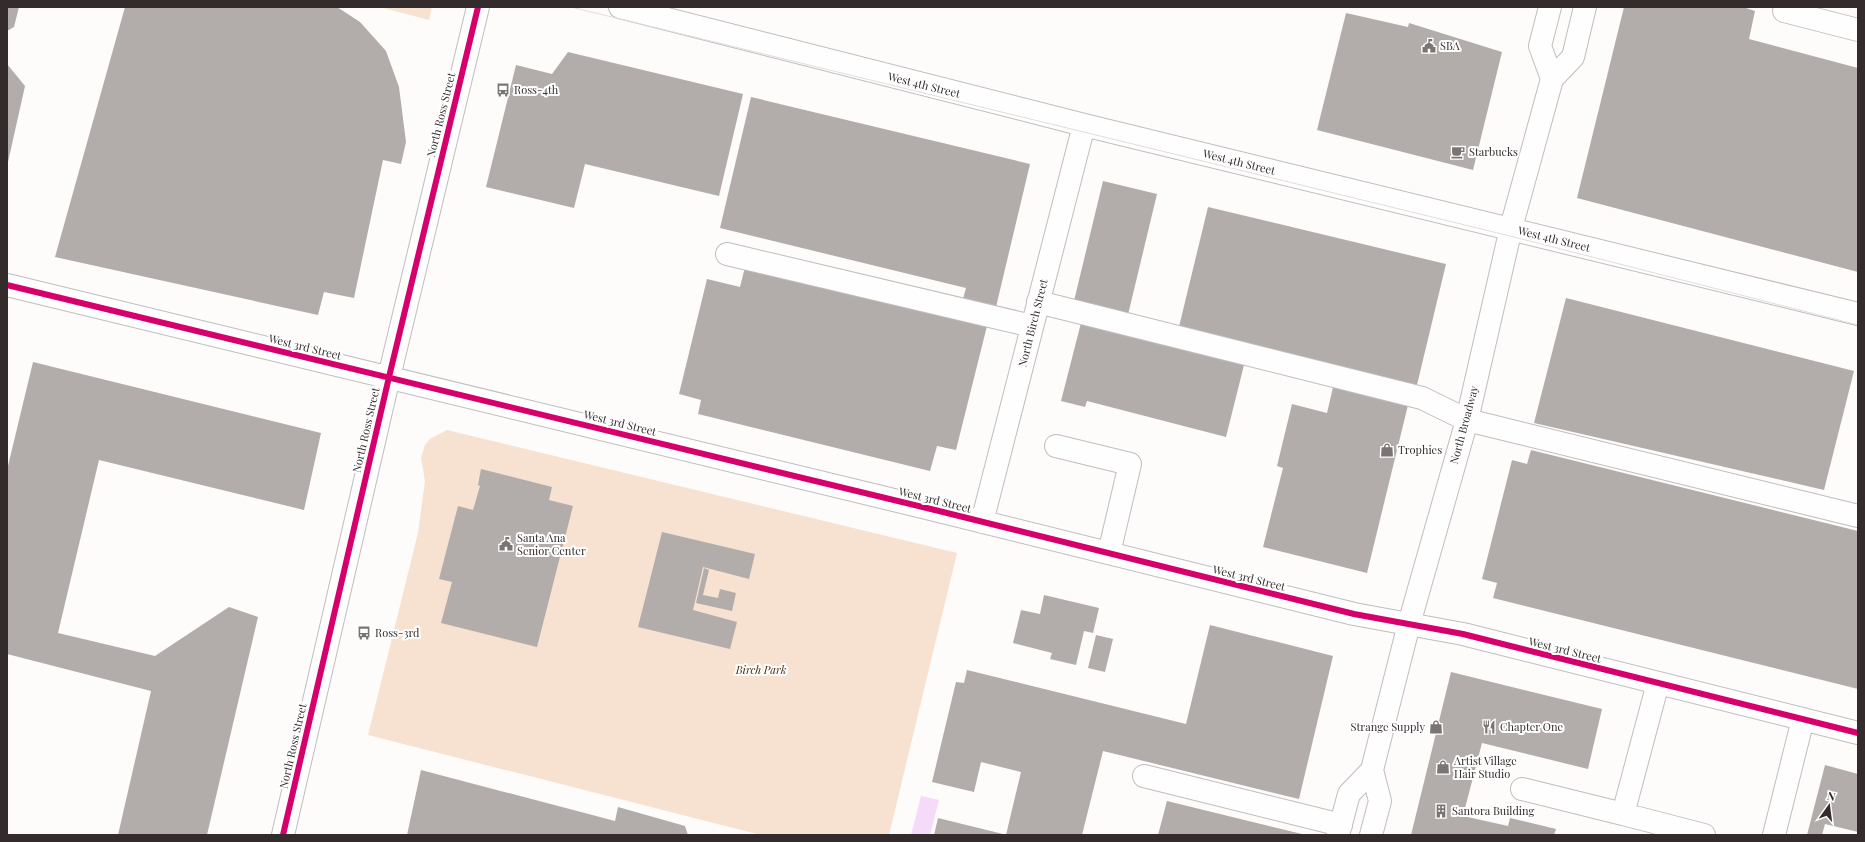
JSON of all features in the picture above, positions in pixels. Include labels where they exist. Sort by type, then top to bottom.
[{"type":"street","name":"North Ross Street","points":[[282,835],[389,377],[478,7]]},
{"type":"street","name":"West 4th Street","points":[[620,7],[1084,125],[1511,228],[1858,314]]},
{"type":"street","points":[[1550,7],[1540,46],[1552,79]]},
{"type":"street","name":"North Broadway","points":[[1372,835],[1380,801],[1372,770],[1409,624],[1466,420],[1511,228],[1552,79],[1573,58],[1585,7]]},
{"type":"street","points":[[1785,7],[1784,11],[1858,30]]},
{"type":"street","name":"North Birch Street","points":[[982,522],[1084,125]]},
{"type":"street","points":[[727,254],[1032,326]]},
{"type":"street","name":"West 3rd Street","points":[[7,285],[389,377],[1354,614],[1463,634],[1858,733]]},
{"type":"street","points":[[1038,302],[1422,398],[1466,420],[1857,513]]},
{"type":"street","points":[[1056,446],[1130,464],[1109,553]]},
{"type":"street","points":[[1623,814],[1658,683]]},
{"type":"street","points":[[1774,835],[1803,719]]},
{"type":"street","points":[[1144,776],[1339,830],[1348,794],[1372,770]]},
{"type":"street","points":[[1522,789],[1701,834]]},
{"type":"green space","points":[[380,7],[432,7],[429,20]]},
{"type":"green space","name":"Birch Park","points":[[447,430],[957,553],[889,835],[761,835],[368,735],[418,533],[425,481],[421,458],[425,445],[430,439]]},
{"type":"shaded area","points":[[921,796],[939,800],[930,835],[911,835]]},
{"type":"building","points":[[7,7],[19,7],[14,27],[7,31]]},
{"type":"building","points":[[125,7],[337,7],[360,22],[386,51],[399,87],[406,142],[401,164],[383,160],[354,298],[324,292],[318,315],[55,257]]},
{"type":"building","points":[[1624,7],[1743,7],[1755,11],[1749,39],[1858,68],[1858,272],[1577,198]]},
{"type":"building","points":[[1346,13],[1408,27],[1409,23],[1502,52],[1473,170],[1317,130]]},
{"type":"building","points":[[568,52],[743,94],[719,196],[585,164],[574,208],[486,187],[516,65],[552,74]]},
{"type":"building","points":[[7,64],[25,86],[8,162],[7,162]]},
{"type":"building","points":[[751,97],[1030,164],[996,307],[963,299],[966,288],[720,228]]},
{"type":"building","points":[[1103,181],[1157,194],[1127,319],[1073,305]]},
{"type":"building","points":[[1208,207],[1446,264],[1416,389],[1178,331]]},
{"type":"building","points":[[745,267],[987,326],[956,450],[937,446],[930,471],[698,414],[701,400],[679,394],[707,279],[740,287]]},
{"type":"building","points":[[1566,298],[1854,371],[1824,490],[1534,423]]},
{"type":"building","points":[[1082,319],[1245,361],[1226,437],[1087,401],[1085,407],[1061,401]]},
{"type":"building","points":[[33,362],[321,433],[304,510],[99,460],[58,633],[155,656],[229,607],[258,617],[207,835],[118,835],[151,691],[7,654],[7,470]]},
{"type":"building","points":[[1334,383],[1409,401],[1367,573],[1263,547],[1283,468],[1277,466],[1292,404],[1327,413]]},
{"type":"building","points":[[1531,450],[1858,531],[1858,689],[1493,598],[1497,583],[1482,579],[1512,460],[1527,464]]},
{"type":"building","name":"Santa Ana Senior Center","points":[[481,469],[552,487],[549,500],[573,506],[537,647],[441,623],[452,582],[439,579],[458,506],[473,510],[480,486],[478,485]]},
{"type":"building","points":[[662,532],[755,554],[749,579],[703,567],[693,610],[737,622],[730,649],[638,627]]},
{"type":"building","points":[[704,568],[709,570],[703,595],[718,598],[720,589],[736,593],[732,611],[696,603]]},
{"type":"building","points":[[1044,595],[1099,608],[1093,633],[1084,631],[1076,665],[1050,659],[1052,653],[1013,643],[1021,610],[1040,614]]},
{"type":"building","points":[[1210,625],[1333,656],[1299,799],[1103,751],[1082,835],[1006,835],[1021,772],[981,762],[974,792],[932,782],[956,682],[964,683],[967,670],[1186,724]]},
{"type":"building","points":[[1096,635],[1113,639],[1105,672],[1088,668]]},
{"type":"building","points":[[1451,672],[1602,709],[1588,769],[1482,743],[1463,816],[1508,826],[1510,818],[1556,829],[1554,835],[1411,835]]},
{"type":"building","points":[[1825,765],[1858,774],[1858,832],[1825,824],[1822,835],[1807,835]]},
{"type":"building","points":[[421,770],[615,821],[618,807],[685,826],[688,835],[407,835]]},
{"type":"building","points":[[1167,801],[1302,834],[1302,835],[1158,835]]},
{"type":"building","points":[[938,818],[1003,834],[1003,835],[934,835]]},
{"type":"tram line","points":[[571,7],[1510,236],[1858,325]]},
{"type":"cycle path","points":[[283,835],[389,377],[478,7]]},
{"type":"cycle path","points":[[7,285],[939,511],[1354,614],[1463,634],[1858,733]]},
{"type":"place","name":"SBA","points":[[1429,46]]},
{"type":"place","name":"Ross-4th","points":[[503,90]]},
{"type":"place","name":"Starbucks","points":[[1458,152]]},
{"type":"place","name":"Trophies","points":[[1387,450]]},
{"type":"place","name":"Santa Ana Senior Center","points":[[506,544]]},
{"type":"place","name":"Ross-3rd","points":[[364,633]]},
{"type":"place","name":"Strange Supply","points":[[1436,727]]},
{"type":"place","name":"Chapter One","points":[[1489,727]]},
{"type":"place","name":"Artist Village Hair Studio","points":[[1443,767]]},
{"type":"place","name":"Santora Building","points":[[1441,811]]}]
